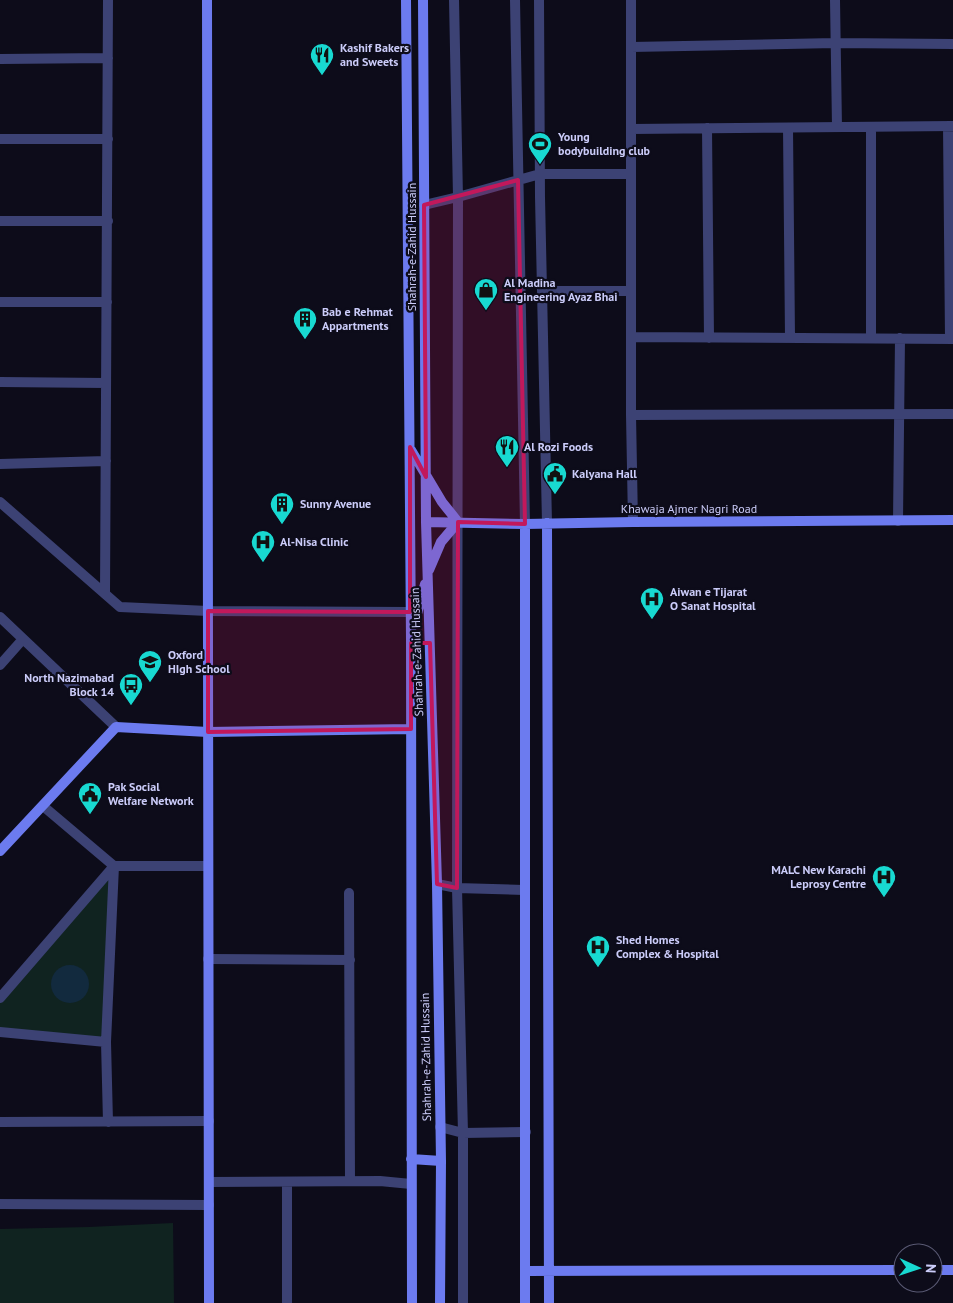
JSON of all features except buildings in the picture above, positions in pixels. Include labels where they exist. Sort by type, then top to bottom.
[{"type":"street","points":[[105,594],[108,0]]},
{"type":"street","points":[[207,0],[209,1303]]},
{"type":"street","name":"Shahrah-e-Zahid Hussain","points":[[406,0],[411,639],[412,1303]]},
{"type":"street","name":"Shahrah-e-Zahid Hussain","points":[[423,0],[426,522],[436,884],[441,1161],[440,1303]]},
{"type":"street","points":[[454,0],[458,197],[457,888],[463,1133],[463,1303]]},
{"type":"street","points":[[515,0],[524,524],[525,1303]]},
{"type":"street","points":[[539,0],[540,174],[547,523],[549,1303]]},
{"type":"street","points":[[631,0],[631,415],[633,522]]},
{"type":"street","points":[[835,0],[837,127]]},
{"type":"street","points":[[631,47],[835,43],[953,44]]},
{"type":"street","points":[[0,59],[108,58]]},
{"type":"street","points":[[631,129],[950,126],[952,339],[631,337]]},
{"type":"street","points":[[871,127],[871,338]]},
{"type":"street","points":[[707,128],[709,338]]},
{"type":"street","points":[[788,128],[790,338]]},
{"type":"street","points":[[0,139],[108,139]]},
{"type":"street","points":[[424,205],[540,174],[631,174]]},
{"type":"street","points":[[0,221],[108,221]]},
{"type":"street","points":[[542,291],[631,291]]},
{"type":"street","points":[[0,302],[107,302]]},
{"type":"street","points":[[898,521],[900,338]]},
{"type":"street","points":[[0,382],[106,383]]},
{"type":"street","points":[[631,415],[953,414]]},
{"type":"street","points":[[410,447],[426,477],[458,522]]},
{"type":"street","points":[[0,464],[106,461]]},
{"type":"street","points":[[0,502],[120,607],[208,611],[410,612]]},
{"type":"street","name":"Khawaja Ajmer Nagri Road","points":[[426,522],[524,524],[953,520]]},
{"type":"street","points":[[411,639],[428,574],[441,542],[458,522]]},
{"type":"street","points":[[0,616],[116,727],[208,732],[411,729]]},
{"type":"street","points":[[0,665],[24,639]]},
{"type":"street","points":[[0,851],[116,727]]},
{"type":"street","points":[[43,806],[114,866],[208,866]]},
{"type":"street","points":[[0,998],[114,866]]},
{"type":"street","points":[[108,1122],[106,1042],[114,866]]},
{"type":"street","points":[[436,884],[457,888],[524,890]]},
{"type":"street","points":[[349,893],[350,1181]]},
{"type":"street","points":[[208,959],[350,960]]},
{"type":"street","points":[[0,1032],[106,1042]]},
{"type":"street","points":[[0,1122],[209,1121]]},
{"type":"street","points":[[440,1127],[463,1133],[526,1132]]},
{"type":"street","points":[[411,1159],[441,1161]]},
{"type":"street","points":[[209,1182],[380,1181],[411,1184]]},
{"type":"street","points":[[287,1182],[287,1303]]},
{"type":"street","points":[[0,1204],[209,1206]]},
{"type":"street","points":[[525,1272],[893,1270]]},
{"type":"highlighted area","points":[[518,180],[525,524],[458,522],[457,888],[437,884],[430,643],[411,643],[411,729],[208,732],[208,611],[410,612],[410,447],[426,477],[424,205]]},
{"type":"green space","points":[[114,866],[106,1042],[0,1032],[0,998]]},
{"type":"green space","points":[[173,1223],[174,1303],[0,1303],[0,1229]]},
{"type":"water","points":[[70,965],[84,970],[89,984],[84,998],[70,1003],[56,998],[51,984],[56,970]]},
{"type":"place","name":"Kashif Bakers and Sweets","points":[[322,76]]},
{"type":"place","name":"Young bodybuilding club","points":[[540,165]]},
{"type":"place","name":"Al Madina Engineering Ayaz Bhai","points":[[486,311]]},
{"type":"place","name":"Bab e Rehmat Appartments","points":[[305,340]]},
{"type":"place","name":"Al Rozi Foods","points":[[507,468]]},
{"type":"place","name":"Kalyana Hall","points":[[555,495]]},
{"type":"place","name":"Sunny Avenue","points":[[282,525]]},
{"type":"place","name":"Al-Nisa Clinic","points":[[263,563]]},
{"type":"place","name":"Aiwan e Tijarat O Sanat Hospital","points":[[652,620]]},
{"type":"place","name":"Oxford HIgh School","points":[[150,683]]},
{"type":"place","name":"North Nazimabad Block 14","points":[[131,706]]},
{"type":"place","name":"Pak Social Welfare Network","points":[[90,815]]},
{"type":"place","name":"MALC New Karachi Leprosy Centre","points":[[884,898]]},
{"type":"place","name":"Shed Homes Complex & Hospital","points":[[598,968]]}]
